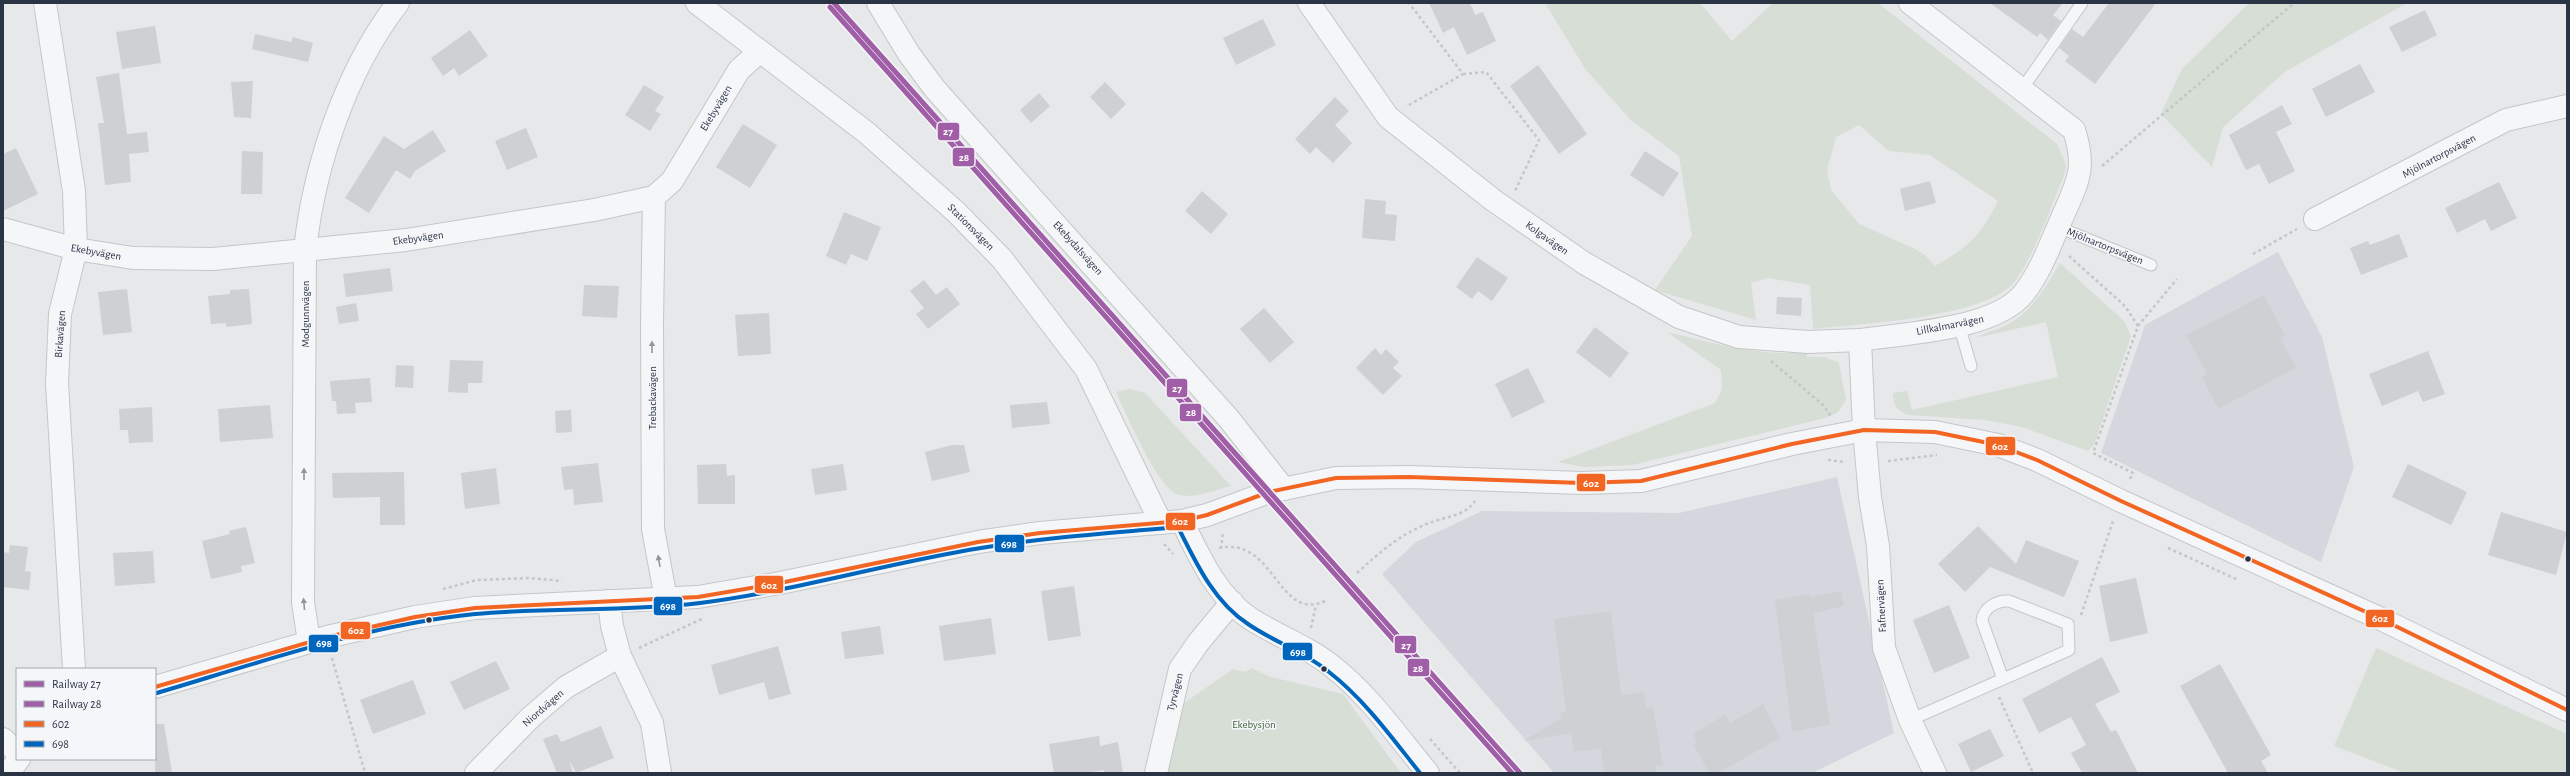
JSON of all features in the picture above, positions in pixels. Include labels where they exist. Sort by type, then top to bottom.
[{"type":"street","name":"Birkavägen","points":[[45,3],[74,192],[76,249],[60,314],[57,383],[74,668]]},
{"type":"street","name":"Modgunnvägen","points":[[309,642],[303,602],[305,250],[310,207],[341,104],[378,28],[398,3]]},
{"type":"street","name":"Stationsvägen","points":[[697,3],[759,52],[867,133],[956,212],[1002,259],[1086,369],[1167,529],[1198,555],[1217,586],[1250,618],[1331,666],[1356,687],[1428,773]]},
{"type":"street","name":"Ekebydalsvägen","points":[[878,3],[909,54],[935,89],[1218,407],[1263,459],[1284,489]]},
{"type":"street","name":"Kolgavägen","points":[[1309,3],[1388,117],[1507,210],[1584,264],[1679,317],[1747,338],[1808,342],[1860,340]]},
{"type":"street","name":"Lillkalmarvägen","points":[[1860,340],[1959,325],[1980,320],[2004,311],[2023,294],[2040,268],[2076,185],[2081,162],[2074,130],[1910,3]]},
{"type":"street","name":"Ekebyvägen","points":[[3,229],[76,249],[133,258],[213,259],[406,240],[594,210],[654,197],[672,181],[739,70],[759,52]]},
{"type":"street","name":"Mjölnartorpsvägen","points":[[2315,218],[2506,120],[2567,106]]},
{"type":"street","name":"Trebackavägen","points":[[654,197],[652,323],[653,529],[666,599]]},
{"type":"street","points":[[1860,340],[1864,430]]},
{"type":"street","points":[[156,687],[309,642],[415,617],[475,608],[698,597],[780,583],[986,541],[1040,533],[1167,529],[1284,489],[1336,478],[1409,477],[1582,483],[1641,481],[1792,444],[1864,430],[1935,432],[1998,445],[2037,460],[2118,508],[2377,617],[2567,710]]},
{"type":"street","name":"Fafnervägen","points":[[1864,430],[1869,463],[1870,497],[1878,546],[1884,648],[1910,720],[1935,773]]},
{"type":"street","points":[[609,601],[612,626],[620,656],[652,723],[660,773]]},
{"type":"street","name":"Tyrvägen","points":[[1156,773],[1180,669],[1198,643],[1232,602]]},
{"type":"street","name":"Niordvägen","points":[[476,773],[531,716],[566,687],[620,656]]},
{"type":"street","points":[[3,739],[16,751]]},
{"type":"street","points":[[8,773],[18,760]]},
{"type":"lane","points":[[2022,89],[2082,3]]},
{"type":"lane","name":"Mjölnartorpsvägen","points":[[2055,234],[2152,265]]},
{"type":"lane","points":[[1959,325],[1971,366]]},
{"type":"lane","points":[[1910,720],[1998,682],[2069,650],[2068,624],[2009,601],[2003,600],[1990,607],[1982,616],[1982,621],[1998,682]]},
{"type":"path","points":[[1409,3],[1463,74]]},
{"type":"path","points":[[2076,185],[2122,150],[2294,3]]},
{"type":"path","points":[[1388,117],[1463,74],[1486,72],[1539,140],[1507,210]]},
{"type":"path","points":[[2253,254],[2315,218]]},
{"type":"path","points":[[2055,234],[2125,306],[2138,326]]},
{"type":"path","points":[[2068,624],[2080,617],[2132,472],[2093,453],[2138,326],[2177,279]]},
{"type":"path","points":[[1747,338],[1792,381],[1823,405],[1832,418]]},
{"type":"path","points":[[1824,459],[1869,463],[1943,454]]},
{"type":"path","points":[[1357,573],[1388,545],[1411,530],[1457,515],[1471,507],[1479,495]]},
{"type":"path","points":[[1167,529],[1163,543],[1180,563],[1221,547],[1236,546],[1256,554],[1279,585],[1298,601],[1316,605],[1325,601]]},
{"type":"path","points":[[2165,546],[2242,581]]},
{"type":"path","points":[[439,590],[477,580],[530,578],[567,581]]},
{"type":"path","points":[[1310,635],[1316,605]]},
{"type":"path","points":[[620,656],[705,618]]},
{"type":"path","points":[[309,642],[332,659],[365,773]]},
{"type":"path","points":[[1998,682],[2033,773]]},
{"type":"shaded area","points":[[2278,252],[2322,337],[2354,467],[2321,562],[2101,453],[2145,325]]},
{"type":"shaded area","points":[[1837,477],[1894,733],[1812,773],[1554,773],[1382,574],[1416,542],[1482,511],[1679,513]]},
{"type":"green space","points":[[1545,3],[1700,3],[1732,41],[1773,3],[1878,3],[2057,144],[2066,165],[2064,176],[2042,229],[2023,268],[2016,280],[2001,293],[1979,303],[1952,311],[1922,317],[1813,329],[1810,285],[1768,278],[1751,283],[1756,320],[1655,290],[1692,236],[1679,156],[1632,121],[1586,70]],"holes":[[[1859,125],[1889,151],[1930,155],[1998,201],[1985,224],[1972,240],[1935,266],[1925,255],[1913,248],[1859,224],[1831,190],[1827,170],[1836,137]]]},
{"type":"green space","points":[[2249,3],[2407,3],[2286,71],[2223,127],[2212,167],[2161,114],[2182,69]]},
{"type":"green space","points":[[2060,263],[2124,321],[2131,336],[2094,445],[2088,451],[2022,427],[1985,420],[1909,415],[1901,412],[1896,407],[1893,393],[1907,391],[1912,410],[2058,377],[2046,322],[1975,338],[2009,324],[2025,312],[2044,289]]},
{"type":"green space","points":[[1667,332],[1754,351],[1772,353],[1807,352],[1807,357],[1825,357],[1839,363],[1846,400],[1838,412],[1825,418],[1632,465],[1584,467],[1558,462],[1715,403],[1722,389],[1721,370]]},
{"type":"green space","points":[[1130,389],[1145,393],[1231,486],[1204,494],[1190,496],[1177,494],[1169,488],[1160,478],[1134,432],[1116,392]]},
{"type":"green space","points":[[2376,648],[2567,734],[2567,773],[2405,773],[2334,746]]},
{"type":"green space","name":"Ekebysjön","points":[[1251,668],[1271,677],[1343,694],[1401,773],[1166,773],[1177,708],[1233,669],[1246,672]]},
{"type":"building","points":[[1429,3],[1470,3],[1475,15],[1483,12],[1496,41],[1467,55],[1454,27],[1443,33]]},
{"type":"building","points":[[1990,3],[2063,3],[2053,15],[2061,21],[2048,40],[2040,33],[2037,37]]},
{"type":"building","points":[[2109,3],[2156,3],[2095,84],[2065,61],[2069,56],[2059,48],[2072,29],[2083,37]]},
{"type":"building","points":[[2425,10],[2437,35],[2402,52],[2389,27]]},
{"type":"building","points":[[1263,19],[1276,45],[1236,65],[1223,38]]},
{"type":"building","points":[[155,26],[161,63],[122,69],[116,32]]},
{"type":"building","points":[[470,30],[488,56],[459,76],[454,68],[443,76],[431,58]]},
{"type":"building","points":[[255,34],[291,42],[293,37],[313,43],[308,62],[252,49]]},
{"type":"building","points":[[2360,64],[2375,92],[2326,117],[2312,89]]},
{"type":"building","points":[[1538,65],[1587,134],[1559,154],[1510,86]]},
{"type":"building","points":[[119,73],[127,134],[147,132],[149,152],[129,154],[131,182],[105,185],[98,123],[104,123],[96,77]]},
{"type":"building","points":[[253,81],[251,118],[234,117],[231,82]]},
{"type":"building","points":[[1105,82],[1126,104],[1111,119],[1090,97]]},
{"type":"building","points":[[644,85],[664,97],[655,111],[661,114],[650,131],[625,115]]},
{"type":"building","points":[[1039,93],[1050,106],[1031,123],[1020,110]]},
{"type":"building","points":[[1335,97],[1349,111],[1335,125],[1352,143],[1333,163],[1316,147],[1310,154],[1295,139]]},
{"type":"building","points":[[2282,105],[2292,124],[2276,132],[2295,171],[2269,184],[2259,164],[2246,170],[2229,135]]},
{"type":"building","points":[[743,124],[777,145],[750,188],[716,167]]},
{"type":"building","points":[[526,128],[538,157],[507,170],[495,141]]},
{"type":"building","points":[[433,130],[446,151],[415,171],[410,179],[396,170],[369,213],[345,198],[384,136],[404,149]]},
{"type":"building","points":[[16,148],[38,194],[3,211],[3,154]]},
{"type":"building","points":[[242,151],[263,152],[262,194],[241,194]]},
{"type":"building","points":[[1645,151],[1679,173],[1663,197],[1630,175]]},
{"type":"building","points":[[1930,181],[1936,203],[1905,211],[1900,189]]},
{"type":"building","points":[[2499,182],[2517,218],[2491,231],[2485,219],[2457,233],[2445,208]]},
{"type":"building","points":[[1202,191],[1228,214],[1211,234],[1185,211]]},
{"type":"building","points":[[1365,199],[1386,201],[1385,214],[1397,215],[1395,241],[1362,238]]},
{"type":"building","points":[[844,212],[881,227],[867,261],[851,254],[846,265],[826,256]]},
{"type":"building","points":[[2399,234],[2408,257],[2361,275],[2350,248],[2368,241],[2370,245]]},
{"type":"building","points":[[1477,257],[1508,278],[1492,301],[1478,291],[1472,299],[1456,287]]},
{"type":"building","points":[[390,268],[393,291],[346,297],[343,274]]},
{"type":"building","points":[[924,280],[936,295],[947,287],[960,304],[928,329],[916,314],[924,308],[910,291]]},
{"type":"building","points":[[584,285],[619,286],[617,318],[582,316]]},
{"type":"building","points":[[127,289],[132,332],[103,335],[98,292]]},
{"type":"building","points":[[249,289],[252,324],[226,327],[226,323],[211,324],[208,296],[230,294],[230,290]]},
{"type":"building","points":[[2264,295],[2285,335],[2280,338],[2296,368],[2218,409],[2202,377],[2207,374],[2186,335]]},
{"type":"building","points":[[1777,297],[1802,298],[1801,316],[1776,314]]},
{"type":"building","points":[[356,303],[359,321],[339,324],[336,307]]},
{"type":"building","points":[[1264,308],[1294,342],[1270,363],[1240,329]]},
{"type":"building","points":[[769,313],[771,354],[738,356],[735,315]]},
{"type":"building","points":[[1595,327],[1629,353],[1610,378],[1576,352]]},
{"type":"building","points":[[1375,348],[1381,355],[1386,349],[1399,362],[1393,368],[1402,376],[1383,395],[1356,368]]},
{"type":"building","points":[[2428,351],[2445,394],[2423,402],[2418,391],[2382,406],[2369,374]]},
{"type":"building","points":[[450,360],[483,361],[482,383],[468,383],[468,393],[448,392]]},
{"type":"building","points":[[396,365],[414,366],[413,388],[395,387]]},
{"type":"building","points":[[1528,368],[1545,402],[1512,418],[1495,384]]},
{"type":"building","points":[[370,378],[372,402],[355,403],[356,413],[337,414],[336,401],[332,401],[330,381]]},
{"type":"building","points":[[1047,402],[1050,424],[1012,428],[1010,405]]},
{"type":"building","points":[[270,405],[273,438],[220,442],[218,409]]},
{"type":"building","points":[[152,407],[153,442],[129,443],[128,430],[120,430],[119,409]]},
{"type":"building","points":[[571,410],[572,432],[556,433],[555,411]]},
{"type":"building","points":[[952,445],[964,445],[970,472],[932,481],[925,452]]},
{"type":"building","points":[[598,463],[603,502],[574,505],[573,489],[564,490],[561,467]]},
{"type":"building","points":[[726,464],[727,476],[735,475],[735,504],[698,504],[697,465]]},
{"type":"building","points":[[843,464],[847,490],[815,495],[811,469]]},
{"type":"building","points":[[2408,464],[2467,492],[2451,525],[2392,497]]},
{"type":"building","points":[[496,468],[500,504],[465,509],[461,473]]},
{"type":"building","points":[[404,472],[405,525],[380,525],[380,497],[333,498],[332,473]]},
{"type":"building","points":[[2501,512],[2567,532],[2556,575],[2488,555]]},
{"type":"building","points":[[1978,526],[2016,564],[2026,540],[2079,561],[2064,597],[1990,567],[1965,592],[1938,564]]},
{"type":"building","points":[[246,527],[255,563],[241,566],[242,572],[211,579],[202,541],[230,534],[229,531]]},
{"type":"building","points":[[10,545],[28,547],[25,571],[31,572],[29,590],[3,587],[3,552],[9,553]]},
{"type":"building","points":[[153,551],[155,583],[115,586],[113,553]]},
{"type":"building","points":[[2136,578],[2148,633],[2110,642],[2099,586]]},
{"type":"building","points":[[1074,586],[1081,636],[1048,641],[1041,591]]},
{"type":"building","points":[[1841,591],[1844,606],[1813,613],[1830,724],[1792,732],[1775,600],[1810,594],[1810,597]]},
{"type":"building","points":[[1949,605],[1970,658],[1934,673],[1913,620]]},
{"type":"building","points":[[1611,611],[1621,695],[1644,692],[1646,708],[1653,707],[1663,765],[1656,766],[1656,773],[1604,773],[1601,748],[1574,752],[1571,733],[1524,741],[1561,718],[1560,713],[1566,712],[1554,619]]},
{"type":"building","points":[[991,618],[996,654],[944,661],[939,626]]},
{"type":"building","points":[[880,626],[884,654],[845,659],[841,632]]},
{"type":"building","points":[[778,646],[791,694],[769,700],[764,682],[719,695],[711,665]]},
{"type":"building","points":[[2102,657],[2120,692],[2095,704],[2111,732],[2116,730],[2138,773],[2082,773],[2071,753],[2086,745],[2071,717],[2039,733],[2022,699]]},
{"type":"building","points":[[496,661],[510,689],[464,710],[450,682]]},
{"type":"building","points":[[2220,664],[2271,755],[2261,761],[2268,773],[2228,773],[2180,686]]},
{"type":"building","points":[[413,680],[426,714],[373,734],[360,700]]},
{"type":"building","points":[[1763,704],[1780,738],[1718,773],[1709,773],[1694,745],[1697,742],[1693,734],[1725,715],[1730,723]]},
{"type":"building","points":[[156,724],[164,724],[172,773],[155,773]]},
{"type":"building","points":[[601,726],[614,758],[576,773],[569,760],[573,773],[557,773],[543,739],[557,734],[561,742]]},
{"type":"building","points":[[1990,729],[2004,756],[1971,772],[1958,744]]},
{"type":"building","points":[[1099,736],[1100,746],[1118,742],[1123,773],[1104,773],[1104,770],[1085,773],[1054,773],[1049,744]]},
{"type":"rail line","name":"27","points":[[834,3],[1520,773]]},
{"type":"rail line","name":"28","points":[[830,7],[1512,773]]},
{"type":"transit line","name":"602","points":[[156,687],[327,637],[415,617],[475,608],[698,597],[780,583],[978,542],[1040,533],[1182,521],[1207,515],[1269,492],[1336,478],[1409,477],[1582,483],[1641,481],[1792,444],[1864,430],[1935,432],[1998,445],[2037,460],[2121,501],[2377,617],[2567,710]]},
{"type":"transit line","name":"698","points":[[157,693],[314,646],[435,619],[503,612],[644,608],[700,603],[735,598],[911,561],[1005,544],[1178,527],[1199,568],[1225,605],[1248,624],[1320,665],[1342,683],[1378,720],[1420,773]]}]
